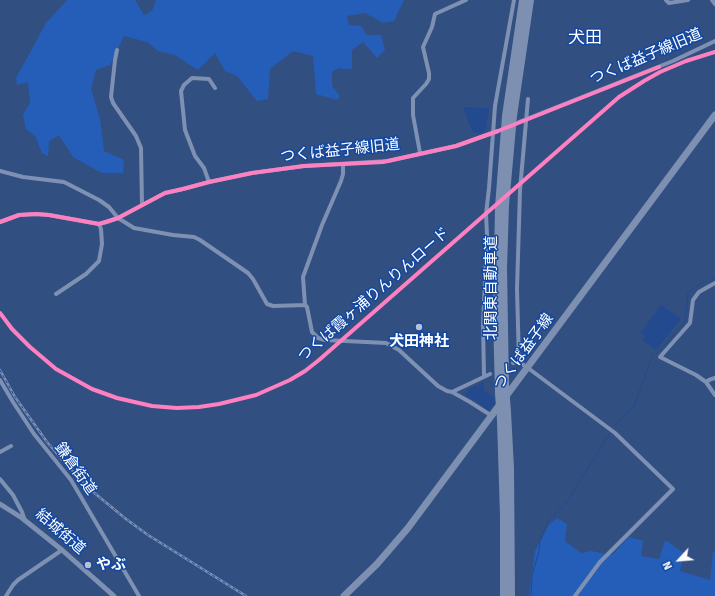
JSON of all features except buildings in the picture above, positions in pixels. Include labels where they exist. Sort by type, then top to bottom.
[{"type":"highway","name":"北関東自動車道","points":[[504,596],[504,516],[497,316],[499,207],[506,116],[523,0]]},
{"type":"highway","name":"北関東自動車道","points":[[511,596],[510,496],[503,314],[505,205],[513,116],[530,0]]},
{"type":"main road","name":"つくば益子線","points":[[344,596],[377,564],[400,538],[715,115]]},
{"type":"street","points":[[420,153],[413,115],[413,98],[426,84],[429,78],[423,47],[432,26],[435,14],[466,0]]},
{"type":"street","points":[[484,376],[482,325],[487,235],[486,214],[495,106],[499,76],[514,0]]},
{"type":"street","points":[[666,0],[669,3],[688,0]]},
{"type":"street","points":[[712,0],[715,4]]},
{"type":"street","name":"つくば益子線旧道","points":[[519,122],[679,59],[715,41]]},
{"type":"street","points":[[118,50],[115,60],[111,97],[113,104],[136,136],[141,148],[142,205]]},
{"type":"street","points":[[209,182],[206,172],[195,156],[185,130],[181,91],[184,85],[192,78],[209,80],[215,88]]},
{"type":"street","points":[[519,362],[517,289],[520,184],[528,99]]},
{"type":"street","name":"つくば益子線旧道","points":[[0,222],[19,215],[36,214],[99,224],[118,218],[165,193],[209,182],[252,173],[304,166],[383,162],[456,146],[498,131]]},
{"type":"street","points":[[343,164],[341,181],[321,228],[303,277],[305,305],[307,306],[312,332],[318,338],[325,340],[386,344],[398,350],[438,386],[480,407],[492,416]]},
{"type":"street","points":[[0,171],[23,177],[64,182],[99,200],[109,207],[118,218],[134,228],[194,237],[248,273],[253,279],[265,302],[269,305],[305,305]]},
{"type":"street","points":[[56,294],[86,274],[99,260],[102,252],[102,244],[101,229],[99,224]]},
{"type":"street","points":[[715,283],[699,292],[693,300],[690,323],[660,357],[696,375],[706,382],[715,395]]},
{"type":"street","points":[[513,363],[519,362],[528,368],[615,433],[673,488],[600,562],[575,596]]},
{"type":"street","points":[[452,392],[490,374]]},
{"type":"street","points":[[706,382],[715,378]]},
{"type":"street","name":"鎌倉街道","points":[[0,380],[34,434],[71,480],[139,596]]},
{"type":"street","points":[[0,452],[11,446]]},
{"type":"street","name":"結城街道","points":[[0,478],[22,512],[24,521],[62,550],[114,596]]},
{"type":"street","points":[[0,504],[24,521]]},
{"type":"street","points":[[6,596],[18,580],[62,550]]},
{"type":"shaded area","points":[[67,0],[135,0],[144,15],[152,11],[156,0],[404,0],[394,21],[383,23],[365,13],[347,16],[349,25],[361,26],[367,35],[381,35],[385,50],[377,58],[363,42],[352,50],[352,69],[339,68],[332,72],[332,86],[340,96],[337,100],[316,94],[313,56],[293,51],[270,69],[268,99],[257,101],[237,76],[225,71],[215,53],[198,70],[175,55],[158,51],[147,42],[124,36],[110,65],[96,70],[91,89],[100,119],[104,151],[124,160],[123,173],[102,173],[73,157],[59,135],[49,141],[48,156],[42,153],[35,136],[26,129],[23,115],[30,103],[28,82],[17,85],[16,78],[46,23]]},
{"type":"shaded area","points":[[463,108],[489,108],[488,118],[486,121],[487,128],[483,132],[479,134],[472,131]]},
{"type":"shaded area","points":[[661,305],[681,319],[656,350],[642,340],[645,336],[641,332]]},
{"type":"shaded area","points":[[484,382],[484,390],[494,397],[495,403],[488,411],[478,402],[463,394],[468,392],[467,390]]},
{"type":"shaded area","points":[[557,518],[567,524],[565,541],[581,553],[591,551],[612,555],[629,537],[643,541],[641,556],[659,559],[665,540],[684,553],[680,571],[710,580],[713,552],[715,551],[715,596],[529,596],[535,551],[549,525]]},
{"type":"waterway","points":[[710,280],[715,278]]},
{"type":"waterway","points":[[657,353],[681,327],[686,318],[688,292],[706,281]]},
{"type":"waterway","points":[[613,427],[634,407],[651,359],[654,356]]},
{"type":"waterway","points":[[531,596],[532,576],[539,551],[540,540],[548,521],[566,503],[610,433]]},
{"type":"railway","points":[[0,370],[15,397],[47,442],[92,491],[148,535],[246,596]]},
{"type":"cycle path","name":"つくば霞ヶ浦りんりんロード","points":[[0,313],[12,329],[30,347],[56,369],[92,389],[117,398],[152,406],[177,408],[219,404],[256,395],[290,380],[319,360],[619,97],[660,72],[686,61],[715,52]]},
{"type":"cycle path","points":[[0,222],[19,215],[36,214],[99,224],[118,218],[165,193],[209,182],[252,173],[304,166],[383,162],[456,146],[498,131],[659,67]]},
{"type":"place","name":"犬田神社","points":[[419,327]]},
{"type":"place","name":"やぶ","points":[[88,565]]},
{"type":"district","name":"犬田","points":[[585,39]]}]
